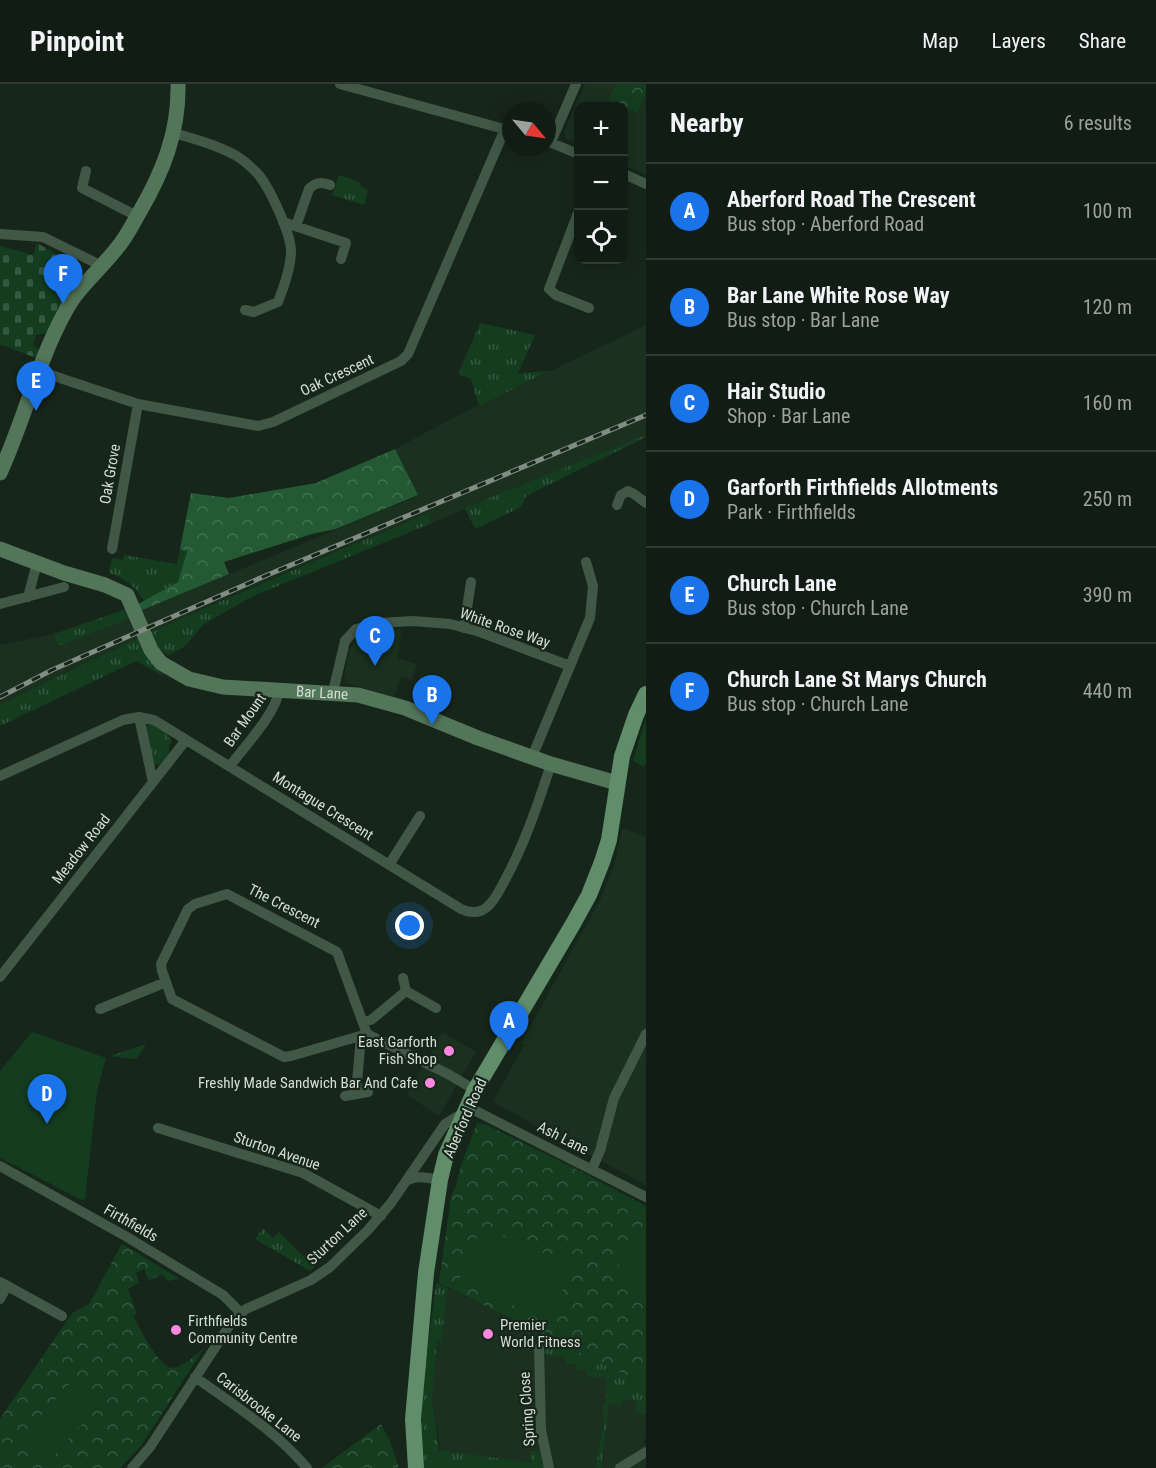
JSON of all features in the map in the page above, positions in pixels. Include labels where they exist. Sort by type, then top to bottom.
[{"type":"main road","name":"Aberford Road","points":[[416,1468],[414,1398],[426,1273],[446,1155],[475,1090],[589,895],[609,840],[617,783],[629,733],[646,694]]},
{"type":"street","points":[[0,473],[6,446],[54,333],[70,302],[117,248],[153,189],[174,134],[178,84]]},
{"type":"street","points":[[340,84],[502,128]]},
{"type":"street","points":[[556,126],[576,84]]},
{"type":"street","points":[[174,134],[211,144],[237,156],[258,173],[283,222],[292,251],[278,302],[254,312],[245,310]]},
{"type":"street","name":"Oak Crescent","points":[[39,371],[138,404],[251,426],[266,425],[404,360],[502,143]]},
{"type":"street","points":[[556,144],[574,152]]},
{"type":"street","points":[[86,171],[82,188],[137,216]]},
{"type":"street","points":[[628,176],[646,184]]},
{"type":"street","points":[[296,226],[309,189],[313,184],[330,185]]},
{"type":"street","points":[[283,222],[346,243]]},
{"type":"street","points":[[574,226],[549,289],[556,295],[589,308]]},
{"type":"street","points":[[341,259],[350,230]]},
{"type":"street","points":[[0,234],[43,237],[94,262],[99,268]]},
{"type":"street","name":"Oak Grove","points":[[112,549],[138,404]]},
{"type":"street","points":[[617,505],[621,495],[628,492],[646,503]]},
{"type":"street","name":"Bar Lane","points":[[0,549],[37,563],[64,580],[127,595],[151,650],[161,663],[189,680],[223,687],[358,695],[405,708],[551,764],[617,783]]},
{"type":"street","points":[[532,757],[592,610],[593,586],[586,562]]},
{"type":"street","points":[[28,597],[37,563]]},
{"type":"street","points":[[0,604],[28,597],[64,580]]},
{"type":"street","points":[[464,627],[471,582]]},
{"type":"street","name":"White Rose Way","points":[[333,692],[345,641],[356,629],[380,623],[413,621],[464,627],[570,666]]},
{"type":"street","name":"Bar Mount","points":[[230,766],[276,704],[279,690]]},
{"type":"street","points":[[0,776],[123,720],[138,717],[153,782]]},
{"type":"street","name":"Montague Crescent","points":[[138,717],[154,720],[461,909],[475,912],[488,907],[498,893],[525,839],[551,764]]},
{"type":"street","name":"Meadow Road","points":[[0,977],[186,740]]},
{"type":"street","points":[[389,865],[420,816]]},
{"type":"street","name":"The Crescent","points":[[165,982],[161,967],[162,960],[188,909],[195,904],[227,894],[337,952],[363,1022],[364,1035]]},
{"type":"street","points":[[0,956],[10,964]]},
{"type":"street","points":[[403,978],[406,992],[436,1008]]},
{"type":"street","points":[[100,1009],[165,982],[175,1002],[284,1057],[364,1035],[448,1074],[475,1090]]},
{"type":"street","points":[[363,1022],[371,1020],[406,992]]},
{"type":"street","points":[[592,1169],[600,1152],[614,1098],[646,1034]]},
{"type":"street","points":[[364,1035],[351,1095],[368,1092]]},
{"type":"street","name":"Ash Lane","points":[[465,1110],[592,1169],[646,1197]]},
{"type":"street","name":"Sturton Lane","points":[[241,1313],[300,1286],[320,1274],[345,1253],[381,1216],[445,1124],[465,1110]]},
{"type":"street","name":"Sturton Avenue","points":[[158,1128],[303,1173],[381,1216]]},
{"type":"street","name":"Firthfields","points":[[0,1167],[127,1237],[223,1295],[241,1313]]},
{"type":"street","points":[[408,1180],[423,1177],[440,1180]]},
{"type":"street","points":[[0,1299],[4,1284],[62,1316]]},
{"type":"street","points":[[150,1468],[136,1464],[228,1326],[241,1313]]},
{"type":"street","name":"Spring Close","points":[[539,1348],[541,1430],[549,1468]]},
{"type":"street","name":"Carisbrooke Lane","points":[[195,1377],[276,1436],[305,1466],[312,1456]]},
{"type":"street","points":[[620,1468],[646,1452]]},
{"type":"shaded area","points":[[585,84],[646,84],[646,175],[628,167],[628,102],[577,102]]},
{"type":"shaded area","points":[[574,109],[574,143],[565,138],[564,131]]},
{"type":"shaded area","points":[[646,325],[646,435],[432,523],[427,513],[233,595],[65,672],[0,705],[0,645],[54,634],[58,646],[132,618],[140,611],[418,496],[395,449],[457,416]]},
{"type":"shaded area","points":[[402,629],[397,658],[417,664],[412,680],[401,676],[394,697],[347,683],[344,676],[349,650],[357,638],[369,630]]},
{"type":"shaded area","points":[[622,828],[646,837],[646,1185],[493,1102],[524,1045],[521,1043],[600,900],[615,863]]},
{"type":"shaded area","points":[[442,1032],[476,1052],[439,1116],[407,1095]]},
{"type":"shaded area","points":[[448,1288],[646,1385],[646,1437],[643,1443],[646,1444],[646,1468],[443,1468],[432,1400],[437,1341],[441,1342]]},
{"type":"green space","points":[[616,84],[646,84],[646,93],[637,113],[628,109],[628,102],[609,100]]},
{"type":"green space","points":[[339,175],[359,182],[368,190],[364,205],[332,195]]},
{"type":"green space","points":[[37,243],[78,267],[48,333],[36,335],[33,346],[39,349],[36,358],[0,344],[0,246],[33,255]]},
{"type":"green space","points":[[480,323],[535,335],[518,373],[549,371],[479,406],[471,379],[458,374]]},
{"type":"green space","points":[[646,435],[526,496],[521,507],[475,529],[465,508]]},
{"type":"green space","points":[[395,449],[418,495],[336,529],[312,534],[224,562],[229,574],[140,611],[138,604],[178,582],[187,551],[180,549],[191,493],[229,498],[316,483]]},
{"type":"green space","points":[[428,513],[432,523],[251,597],[204,624],[183,648],[168,655],[156,647],[154,666],[165,677],[136,661],[0,726],[0,705],[159,629]]},
{"type":"green space","points":[[180,549],[187,550],[178,582],[144,601],[129,583],[109,573],[112,558],[123,560],[124,555],[177,564]]},
{"type":"green space","points":[[126,609],[132,618],[58,646],[54,634]]},
{"type":"green space","points":[[646,718],[646,763],[644,767],[633,761]]},
{"type":"green space","points":[[151,724],[166,732],[172,742],[169,745],[169,755],[159,766],[156,763],[154,766],[146,727]]},
{"type":"green space","points":[[32,1032],[106,1058],[97,1091],[85,1199],[82,1200],[0,1158],[0,1071]]},
{"type":"green space","points":[[146,1044],[136,1059],[110,1056]]},
{"type":"green space","points":[[477,1123],[487,1125],[646,1206],[646,1385],[439,1283],[451,1196]]},
{"type":"green space","points":[[481,1227],[573,1265],[551,1320],[458,1282]]},
{"type":"green space","points":[[263,1228],[273,1238],[279,1232],[314,1267],[310,1271],[255,1239]]},
{"type":"green space","points":[[638,1230],[646,1234],[646,1291],[614,1274]]},
{"type":"green space","points":[[122,1244],[180,1279],[167,1281],[163,1274],[149,1280],[144,1269],[136,1273],[139,1283],[128,1289],[137,1314],[134,1316],[156,1354],[172,1368],[185,1363],[204,1348],[141,1446],[120,1468],[0,1468],[0,1419],[73,1312],[89,1304]]},
{"type":"green space","points":[[436,1283],[448,1288],[441,1342],[437,1341],[432,1400],[439,1450],[531,1463],[530,1451],[535,1451],[540,1454],[544,1468],[424,1468],[422,1399]]},
{"type":"green space","points":[[542,1334],[646,1385],[646,1414],[635,1413],[636,1402],[623,1398],[622,1405],[609,1404],[601,1468],[596,1468],[604,1429],[603,1405],[606,1405],[606,1377],[587,1377],[587,1370],[576,1370],[576,1364],[566,1364],[566,1357],[544,1353]]},
{"type":"green space","points":[[70,1383],[97,1407],[47,1464],[20,1440]]},
{"type":"green space","points":[[381,1424],[390,1441],[399,1468],[322,1468]]},
{"type":"railway","points":[[0,697],[52,670],[265,576],[646,415]]},
{"type":"place","name":"Church Lane St Marys Church","points":[[63,304]]},
{"type":"place","name":"Church Lane","points":[[36,411]]},
{"type":"place","name":"Hair Studio","points":[[375,666]]},
{"type":"place","name":"Bar Lane White Rose Way","points":[[432,725]]},
{"type":"place","name":"East Garforth Fish Shop","points":[[449,1051]]},
{"type":"place","name":"Aberford Road The Crescent","points":[[509,1051]]},
{"type":"place","name":"Freshly Made Sandwich Bar And Cafe","points":[[430,1083]]},
{"type":"place","name":"Garforth Firthfields Allotments","points":[[47,1124]]},
{"type":"place","name":"Firthfields Community Centre","points":[[176,1330]]},
{"type":"place","name":"Premier World Fitness","points":[[488,1334]]}]
